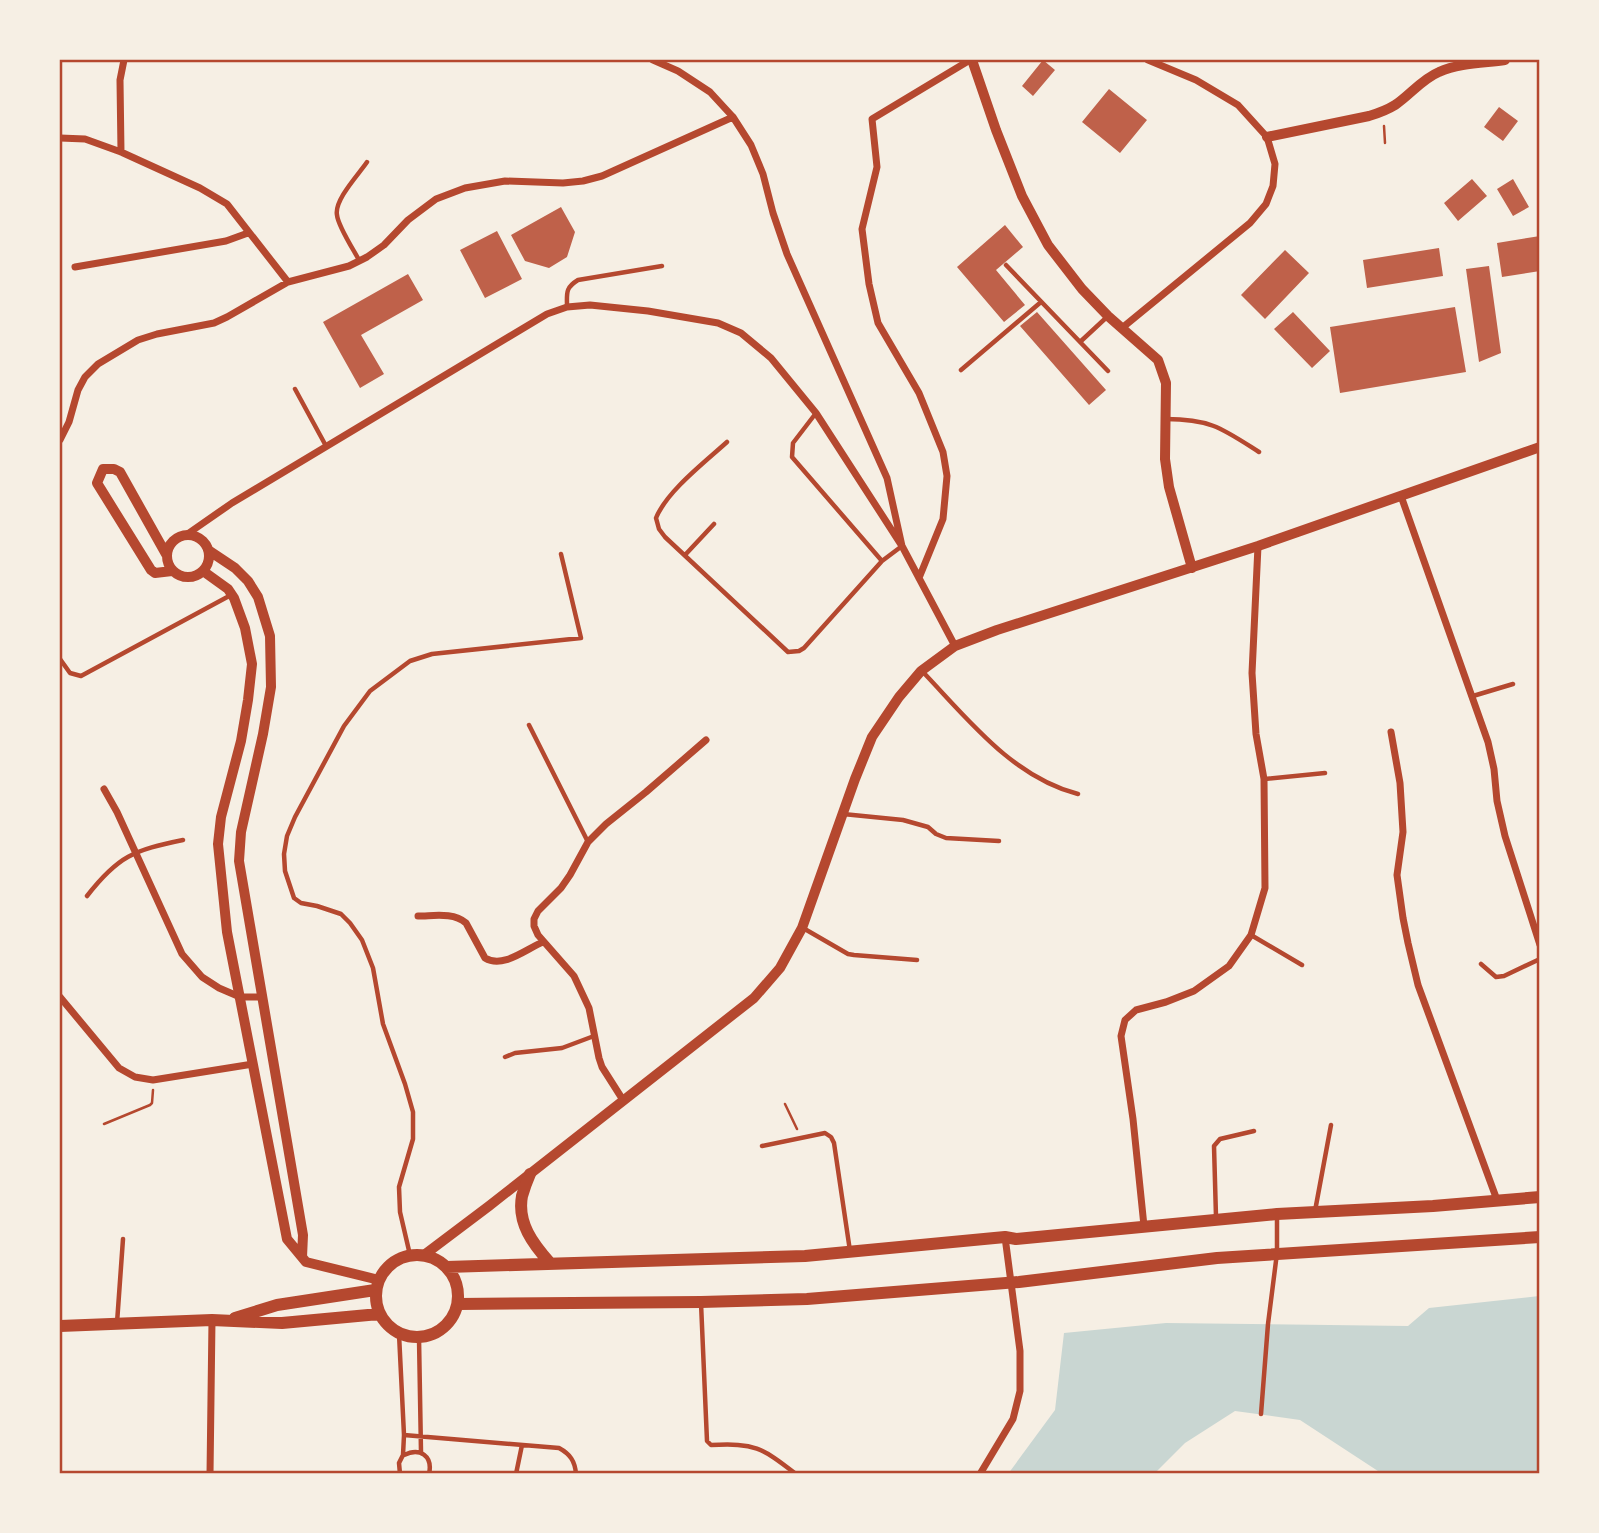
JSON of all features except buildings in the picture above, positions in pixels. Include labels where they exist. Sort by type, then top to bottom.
[{"type":"main road","points":[[530,1174],[522,1196],[521,1216],[532,1243],[550,1263]]},
{"type":"main road","points":[[447,1267],[805,1256],[1278,1214],[1539,1197]]},
{"type":"main road","points":[[458,1304],[807,1299],[1011,1282],[1217,1258],[1539,1237]]},
{"type":"main road","points":[[424,1255],[447,1267],[455,1278],[458,1304],[453,1317],[444,1328],[419,1338],[399,1334],[387,1326],[379,1314],[376,1302],[377,1285],[386,1268],[397,1259],[424,1255]]},
{"type":"main road","points":[[228,1321],[277,1305],[377,1285]]},
{"type":"main road","points":[[60,1326],[212,1320],[282,1323],[379,1314]]},
{"type":"street","points":[[121,152],[120,80],[124,60]]},
{"type":"street","points":[[653,60],[678,71],[710,92],[733,117],[751,145],[763,174],[787,254],[887,478],[902,546]]},
{"type":"street","points":[[919,578],[943,519],[947,476],[943,452],[919,393],[878,323],[869,284],[862,229],[877,167],[872,119],[971,60],[1022,195],[1048,245],[1082,289],[1158,360],[1166,383],[1165,459],[1169,487],[1192,568]]},
{"type":"street","points":[[1122,328],[1250,223],[1266,204],[1273,186],[1275,163],[1267,136],[1238,105],[1196,80],[1148,60]]},
{"type":"street","points":[[1267,136],[1383,112],[1439,72],[1454,67],[1505,60]]},
{"type":"street","points":[[60,440],[85,377],[99,364],[138,340],[214,323],[288,282],[349,266],[384,245],[408,220],[436,199],[465,188],[505,181],[563,183],[593,178],[733,117]]},
{"type":"street","points":[[60,138],[85,139],[121,152],[200,188],[227,204],[288,282]]},
{"type":"street","points":[[75,267],[226,241],[248,233]]},
{"type":"street","points":[[166,554],[171,543],[232,503],[547,314],[567,307],[590,305],[648,311],[718,323],[741,333],[771,358],[816,414],[902,546],[956,646]]},
{"type":"street","points":[[424,1255],[754,998],[780,968],[802,928],[872,737],[921,670],[956,646],[997,630],[1258,546],[1539,447]]},
{"type":"street","points":[[172,571],[155,573],[151,570],[97,483],[103,469],[114,468],[120,472],[166,554],[172,571],[191,577],[203,571],[208,561],[208,550]]},
{"type":"street","points":[[1401,496],[1488,742],[1504,836],[1539,945]]},
{"type":"street","points":[[186,535],[198,538],[208,550],[248,581],[258,597],[270,636],[271,687],[241,832],[239,861],[303,1235],[302,1257]]},
{"type":"street","points":[[1144,1226],[1121,1036],[1125,1020],[1136,1010],[1194,991],[1229,966],[1251,935],[1265,888],[1264,779],[1256,734],[1252,673],[1258,546]]},
{"type":"street","points":[[203,571],[232,595],[245,628],[252,664],[241,741],[221,817],[218,844],[227,932],[287,1239],[306,1262],[377,1285]]},
{"type":"street","points":[[1391,733],[1400,783],[1403,832],[1397,875],[1408,943],[1418,985],[1497,1200]]},
{"type":"street","points":[[623,1100],[603,1067],[589,1008],[574,976],[538,935],[534,919],[538,911],[561,888],[588,842],[706,740]]},
{"type":"street","points":[[104,789],[182,954],[202,977],[219,988],[240,997],[261,997]]},
{"type":"street","points":[[418,916],[456,916],[461,919],[489,961],[507,960],[543,942]]},
{"type":"street","points":[[60,997],[119,1068],[135,1077],[153,1080],[253,1063]]},
{"type":"street","points":[[980,1474],[1013,1419],[1020,1391],[1020,1351],[1005,1237]]},
{"type":"street","points":[[210,1474],[212,1320]]},
{"type":"lane","points":[[359,261],[337,215],[341,198],[367,162]]},
{"type":"lane","points":[[1006,265],[1108,371]]},
{"type":"lane","points":[[567,307],[567,292],[570,285],[578,280],[663,266]]},
{"type":"lane","points":[[961,370],[1041,302]]},
{"type":"lane","points":[[1080,342],[1108,316]]},
{"type":"lane","points":[[295,389],[327,446]]},
{"type":"lane","points":[[816,414],[793,443],[792,457],[882,561]]},
{"type":"lane","points":[[1166,419],[1189,419],[1207,423],[1223,429],[1259,452]]},
{"type":"lane","points":[[727,442],[660,508],[656,518],[659,529],[788,652],[804,648],[882,561],[902,546]]},
{"type":"lane","points":[[685,555],[714,524]]},
{"type":"lane","points":[[410,1255],[400,1212],[399,1187],[413,1139],[413,1112],[383,1024],[373,968],[362,940],[341,914],[301,904],[294,898],[285,871],[287,836],[344,726],[369,691],[410,661],[432,654],[582,638],[561,554]]},
{"type":"lane","points":[[60,659],[70,673],[81,676],[232,595]]},
{"type":"lane","points":[[921,670],[984,737],[1020,766],[1061,789],[1078,794]]},
{"type":"lane","points":[[1472,696],[1513,684]]},
{"type":"lane","points":[[529,724],[588,842]]},
{"type":"lane","points":[[1264,779],[1325,774]]},
{"type":"lane","points":[[842,814],[902,820],[928,827],[946,838],[999,841]]},
{"type":"lane","points":[[88,896],[104,874],[120,860],[152,846],[183,840]]},
{"type":"lane","points":[[802,928],[854,956],[917,960]]},
{"type":"lane","points":[[1251,935],[1303,965]]},
{"type":"lane","points":[[1481,964],[1496,977],[1504,976],[1539,959]]},
{"type":"lane","points":[[505,1057],[515,1053],[562,1048],[594,1036]]},
{"type":"lane","points":[[1314,1212],[1331,1125]]},
{"type":"lane","points":[[1216,1220],[1214,1146],[1220,1139],[1254,1131]]},
{"type":"lane","points":[[762,1146],[825,1133],[831,1137],[850,1252]]},
{"type":"lane","points":[[1261,1414],[1277,1254],[1278,1214]]},
{"type":"lane","points":[[117,1324],[123,1239]]},
{"type":"lane","points":[[701,1302],[707,1441],[711,1445],[754,1446],[796,1474]]},
{"type":"lane","points":[[399,1334],[404,1435],[403,1455],[399,1463],[400,1474]]},
{"type":"lane","points":[[419,1338],[421,1452]]},
{"type":"lane","points":[[404,1435],[559,1448],[571,1457],[576,1466],[576,1474]]},
{"type":"lane","points":[[516,1474],[522,1445]]},
{"type":"lane","points":[[403,1455],[412,1451],[421,1452],[428,1457],[431,1466],[429,1474]]},
{"type":"path","points":[[1383,112],[1385,143]]},
{"type":"path","points":[[104,1124],[150,1105],[153,1100],[153,1080]]},
{"type":"path","points":[[785,1104],[802,1138]]},
{"type":"shaded area","points":[[1539,1296],[1539,1473],[1381,1473],[1300,1420],[1235,1411],[1185,1443],[1155,1473],[1008,1474],[1055,1410],[1064,1333],[1166,1323],[1408,1326],[1429,1308]]}]
